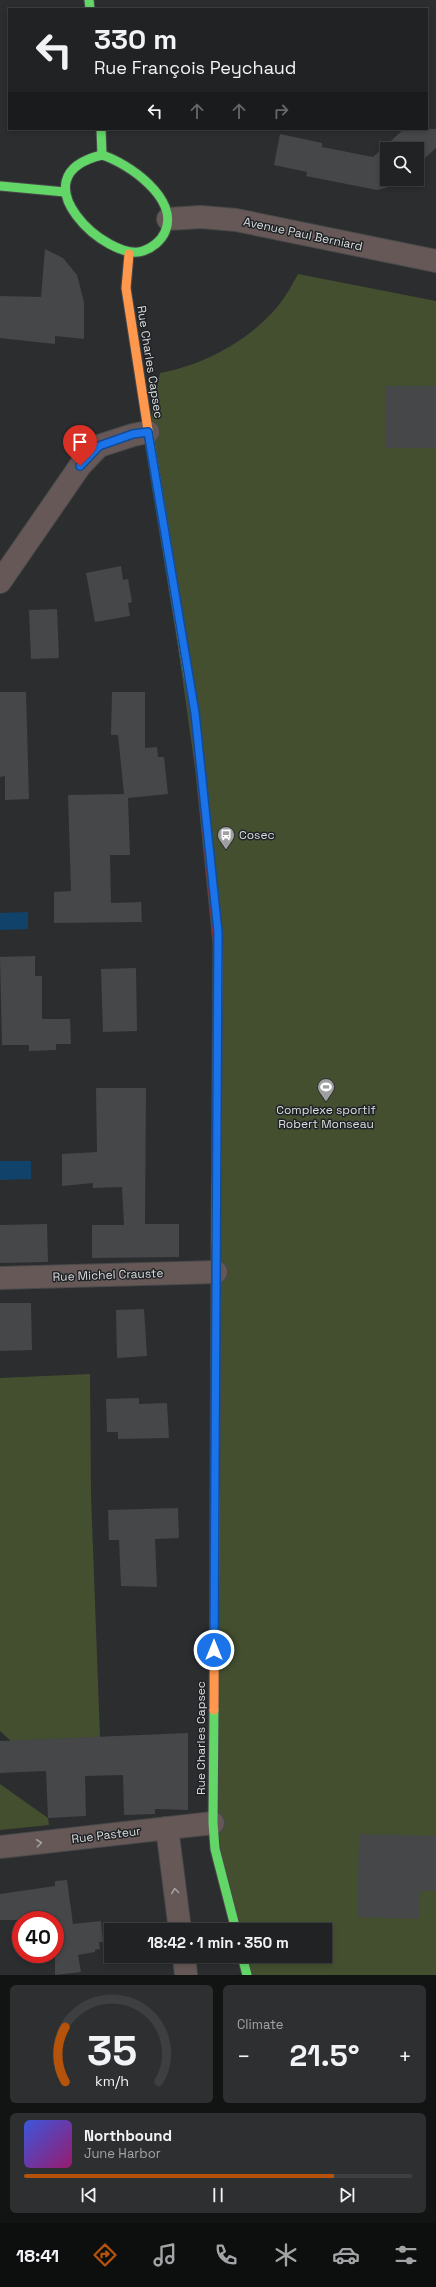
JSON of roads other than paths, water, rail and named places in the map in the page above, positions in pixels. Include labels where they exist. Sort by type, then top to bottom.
[{"type":"street","points":[[101,130],[102,155]]},
{"type":"street","points":[[102,155],[124,163],[164,203],[168,219],[168,228],[162,240],[152,248],[129,254],[109,245],[78,216],[69,205],[65,192],[66,178],[74,165],[90,157],[102,155]]},
{"type":"street","points":[[0,186],[65,192]]},
{"type":"street","name":"Avenue Paul Berniard","points":[[168,219],[201,217],[236,220],[435,255]]},
{"type":"street","name":"Rue Charles Capsec","points":[[129,254],[126,288],[148,432],[195,713],[218,932],[213,1823],[215,1849],[234,1923]]},
{"type":"street","points":[[0,582],[80,466],[99,446],[133,434],[148,432]]},
{"type":"street","name":"Rue Michel Crauste","points":[[0,1278],[216,1272]]},
{"type":"street","name":"Rue Pasteur","points":[[0,1847],[213,1823]]},
{"type":"street","points":[[167,1828],[179,1923]]},
{"type":"street","points":[[185,1963],[186,1975]]},
{"type":"street","points":[[244,1963],[247,1975]]},
{"type":"water","points":[[28,912],[28,929],[0,930],[0,913]]},
{"type":"water","points":[[0,1161],[31,1161],[31,1179],[0,1180]]},
{"type":"place","name":"Cosec","points":[[226,850]]},
{"type":"place","name":"Complexe sportif Robert Monseau","points":[[326,1102]]}]
